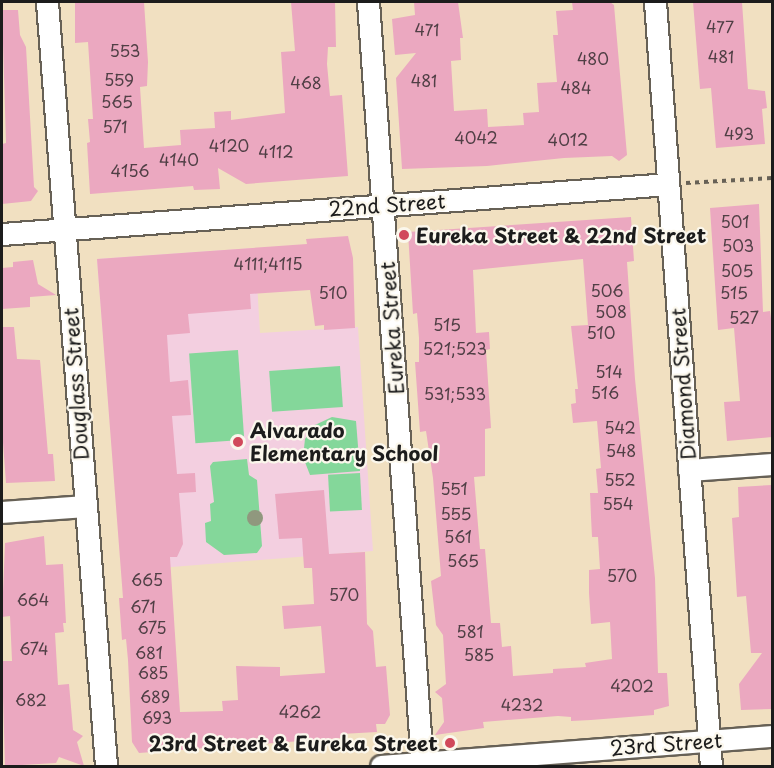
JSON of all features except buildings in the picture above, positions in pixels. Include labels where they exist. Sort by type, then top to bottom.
[{"type":"street","name":"Douglass Street","points":[[47,2],[106,766]]},
{"type":"street","name":"Eureka Street","points":[[368,2],[422,763]]},
{"type":"street","name":"Diamond Street","points":[[655,2],[711,766]]},
{"type":"street","name":"22nd Street","points":[[2,234],[668,184]]},
{"type":"street","points":[[689,470],[772,464]]},
{"type":"street","points":[[2,512],[86,506]]},
{"type":"street","name":"23rd Street","points":[[381,766],[772,736]]},
{"type":"path","points":[[668,184],[772,178]]},
{"type":"shaded area","name":"Alvarado Elementary School","points":[[255,248],[260,333],[358,327],[373,551],[122,571],[97,259]]},
{"type":"green space","points":[[238,350],[244,440],[195,443],[189,353]]},
{"type":"green space","points":[[340,366],[343,407],[272,412],[269,371]]},
{"type":"green space","points":[[332,417],[356,421],[360,471],[310,475],[303,457],[305,439],[315,425]]},
{"type":"green space","points":[[247,459],[249,475],[257,480],[262,546],[257,553],[224,555],[206,542],[205,523],[211,521],[210,504],[214,502],[210,466],[213,462]]},
{"type":"green space","points":[[360,473],[362,510],[330,512],[328,475]]},
{"type":"place","name":"Eureka Street & 22nd Street","points":[[404,235]]},
{"type":"place","name":"Alvarado Elementary School","points":[[238,442]]},
{"type":"place","name":"23rd Street & Eureka Street","points":[[450,743]]}]
